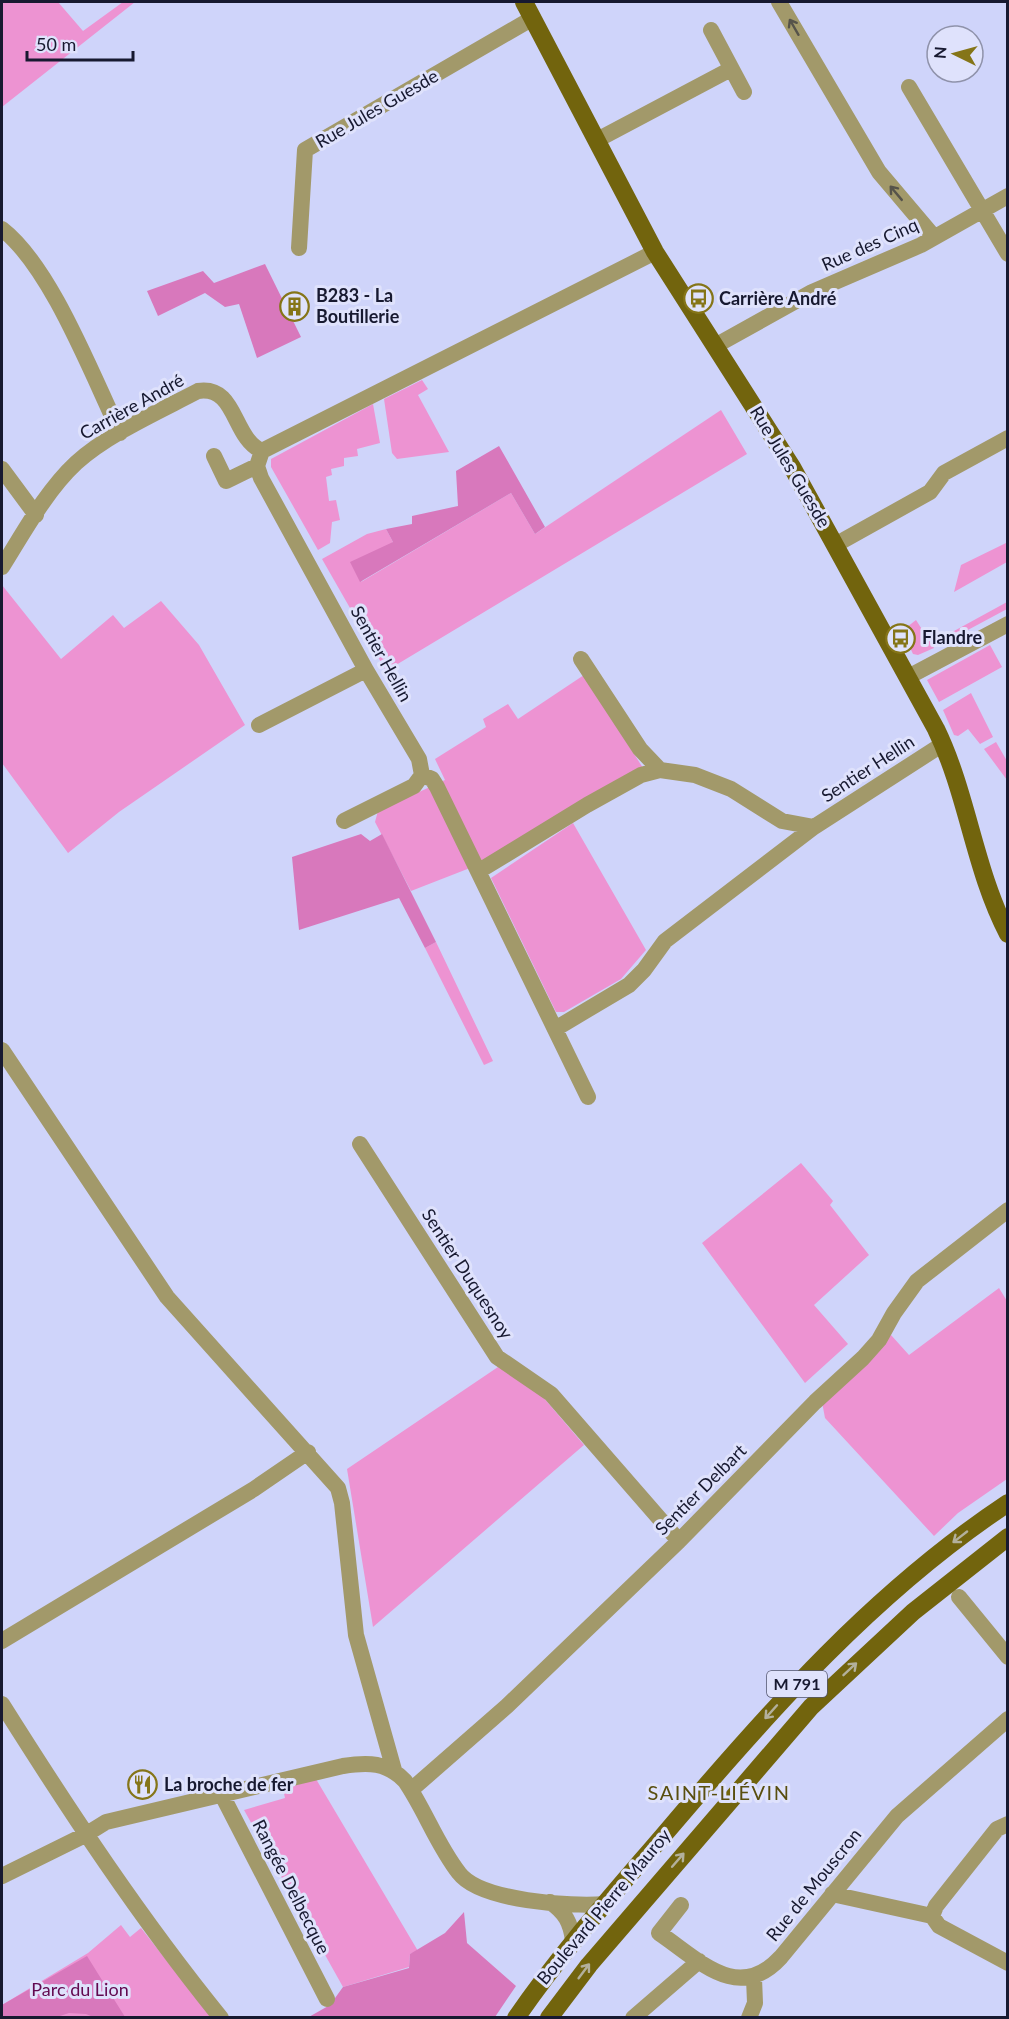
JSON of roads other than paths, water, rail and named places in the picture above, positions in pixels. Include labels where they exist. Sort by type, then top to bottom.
[{"type":"main road","name":"Rue Jules Guesde","points":[[524,2],[655,252],[792,467],[944,744],[985,880],[1008,934]]},
{"type":"main road","name":"Boulevard Pierre Mauroy","points":[[516,2018],[573,1941],[805,1675],[898,1588],[1008,1503]]},
{"type":"main road","name":"Boulevard Pierre Mauroy","points":[[549,2018],[596,1956],[811,1707],[913,1612],[1008,1537]]},
{"type":"street","points":[[779,2],[879,172],[934,237]]},
{"type":"street","name":"Rue Jules Guesde","points":[[299,248],[305,150],[533,18]]},
{"type":"street","points":[[711,30],[744,92]]},
{"type":"street","points":[[597,140],[731,69]]},
{"type":"street","points":[[909,87],[1008,254]]},
{"type":"street","name":"Rue des Cinq","points":[[715,346],[812,292],[934,237],[1008,196]]},
{"type":"street","points":[[2,229],[19,246],[46,283],[120,433]]},
{"type":"street","points":[[214,456],[226,481],[260,458],[655,252]]},
{"type":"street","name":"Carrière André","points":[[2,567],[59,482],[76,463],[120,433],[198,392],[214,391],[225,399],[260,458]]},
{"type":"street","points":[[836,545],[930,492],[944,473],[1008,438]]},
{"type":"street","name":"Sentier Hellin","points":[[260,458],[287,539],[418,759],[422,775],[432,779],[437,787],[588,1097]]},
{"type":"street","points":[[2,469],[36,515]]},
{"type":"street","points":[[908,676],[1008,624]]},
{"type":"street","points":[[581,659],[640,749],[660,770]]},
{"type":"street","points":[[259,725],[366,670]]},
{"type":"street","name":"Sentier Hellin","points":[[555,1029],[629,985],[644,970],[665,941],[814,827],[944,744]]},
{"type":"street","name":"Sentier Hellin","points":[[479,871],[605,795],[641,775],[660,770],[695,775],[731,789],[782,821],[814,827]]},
{"type":"street","points":[[344,821],[414,786],[422,775]]},
{"type":"street","points":[[2,1050],[167,1297],[334,1482],[341,1496],[356,1635],[394,1770],[411,1790],[452,1863],[468,1882],[497,1893],[550,1902],[605,1904]]},
{"type":"street","name":"Sentier Duquesnoy","points":[[360,1144],[497,1357],[551,1394],[680,1541]]},
{"type":"street","name":"Sentier Delbart","points":[[411,1790],[507,1706],[680,1541],[873,1347],[917,1281],[1008,1210]]},
{"type":"street","points":[[2,1641],[254,1489],[308,1452]]},
{"type":"street","points":[[959,1597],[1008,1657]]},
{"type":"street","points":[[2,1704],[85,1835],[151,1928],[221,2018]]},
{"type":"street","name":"Rue de Mouscron","points":[[754,1978],[774,1965],[902,1811],[1008,1719]]},
{"type":"street","points":[[2,1876],[85,1835],[106,1822],[221,1792],[359,1763],[379,1764],[394,1770]]},
{"type":"street","name":"Rangée Delbecque","points":[[221,1792],[327,1999]]},
{"type":"street","points":[[932,1916],[936,1906],[997,1829],[1008,1824]]},
{"type":"street","points":[[832,1894],[932,1916],[939,1926],[1008,1963]]},
{"type":"street","points":[[550,1902],[561,1909],[567,1919],[573,1941]]},
{"type":"street","points":[[681,1905],[659,1934],[725,1976],[754,1978],[755,2003],[749,2018]]},
{"type":"street","points":[[633,2018],[699,1961]]},
{"type":"place","name":"Carrière André","points":[[698,299]]},
{"type":"place","name":"B283 - La Boutillerie","points":[[295,306]]},
{"type":"place","name":"Flandre","points":[[901,638]]},
{"type":"place","name":"La broche de fer","points":[[143,1785]]},
{"type":"district","name":"SAINT-LIÉVIN","points":[[719,1793]]},
{"type":"park label","name":"Parc du Lion","points":[[80,1990]]}]
